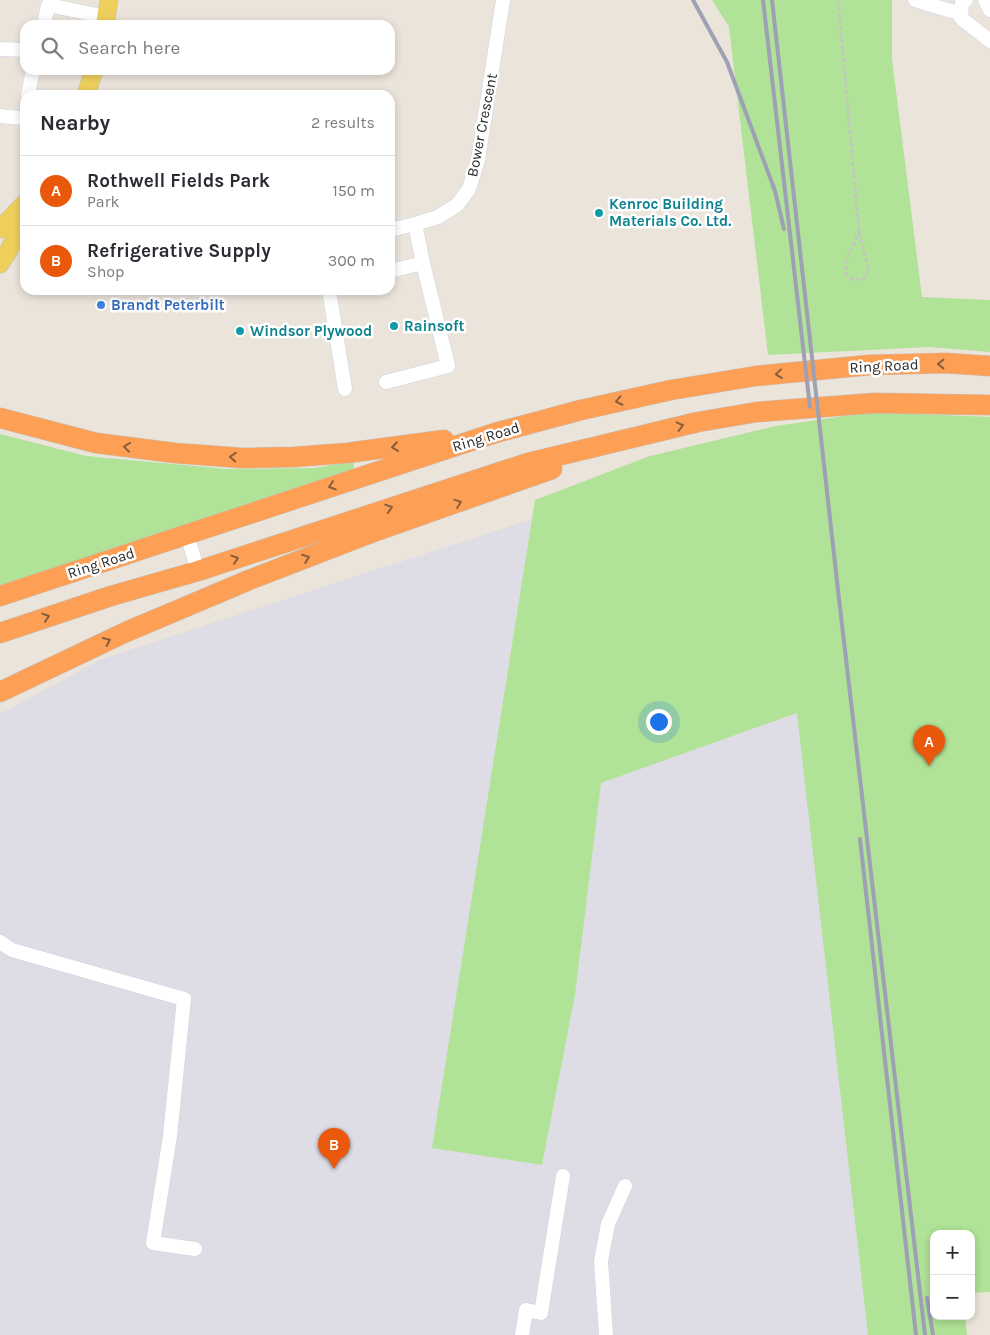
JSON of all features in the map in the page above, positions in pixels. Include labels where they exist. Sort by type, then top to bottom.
[{"type":"highway","name":"Ring Road","points":[[0,596],[495,433],[581,410],[671,390],[756,376],[869,365],[945,364],[990,366]]},
{"type":"highway","points":[[0,633],[111,596],[198,571],[528,463],[698,422],[757,412],[875,403],[990,405]]},
{"type":"highway","points":[[0,418],[96,443],[175,453],[242,458],[348,453],[495,433]]},
{"type":"highway","points":[[0,692],[126,632],[249,580],[376,531],[642,436]]},
{"type":"main road","points":[[105,20],[109,0]]},
{"type":"main road","points":[[88,90],[92,75]]},
{"type":"main road","points":[[0,229],[20,208]]},
{"type":"main road","points":[[0,264],[20,226]]},
{"type":"street","name":"Bower Crescent","points":[[395,229],[438,217],[457,205],[469,189],[478,160],[502,0]]},
{"type":"street","points":[[915,0],[951,11],[964,6]]},
{"type":"street","points":[[985,0],[990,10]]},
{"type":"street","points":[[45,20],[48,3],[102,20]]},
{"type":"street","points":[[964,6],[961,18],[990,41]]},
{"type":"street","points":[[0,49],[20,50]]},
{"type":"street","points":[[29,90],[33,75]]},
{"type":"street","points":[[0,116],[20,115]]},
{"type":"street","points":[[386,382],[448,366],[415,224]]},
{"type":"street","points":[[395,270],[423,263]]},
{"type":"street","points":[[330,295],[345,388]]},
{"type":"street","points":[[187,535],[198,571]]},
{"type":"street","points":[[0,942],[12,950],[184,999],[170,1136],[153,1243],[195,1248]]},
{"type":"street","points":[[522,1335],[526,1310],[541,1313],[563,1176]]},
{"type":"street","points":[[606,1335],[601,1262],[604,1238],[608,1224],[625,1186]]},
{"type":"path","points":[[838,0],[859,231],[868,267],[866,277],[859,280],[850,278],[846,274],[846,261],[859,231]]},
{"type":"shaded area","points":[[532,519],[432,1148],[542,1165],[575,995],[601,783],[798,713],[868,1335],[0,1335],[0,714],[102,659]]},
{"type":"green space","points":[[712,0],[892,0],[892,59],[922,297],[990,300],[990,352],[929,347],[768,355],[729,27]]},
{"type":"green space","points":[[872,412],[990,417],[990,1292],[975,1293],[975,1230],[930,1230],[930,1320],[965,1320],[967,1335],[868,1335],[797,713],[601,783],[575,995],[542,1165],[432,1148],[535,500],[650,456],[776,426]]},
{"type":"green space","points":[[0,434],[86,456],[227,469],[315,468],[353,461],[354,470],[0,587]]},
{"type":"railway","points":[[693,0],[727,62],[775,191],[784,229]]},
{"type":"railway","points":[[763,0],[810,407]]},
{"type":"railway","points":[[772,0],[839,599],[925,1335]]},
{"type":"railway","points":[[860,839],[916,1335]]},
{"type":"railway","points":[[927,1298],[933,1335]]},
{"type":"place","name":"Kenroc Building Materials Co. Ltd.","points":[[599,213]]},
{"type":"place","name":"Brandt Peterbilt","points":[[101,305]]},
{"type":"place","name":"Rainsoft","points":[[394,326]]},
{"type":"place","name":"Windsor Plywood","points":[[240,331]]},
{"type":"place","name":"Rothwell Fields Park","points":[[929,766]]},
{"type":"place","name":"Refrigerative Supply","points":[[334,1169]]}]
